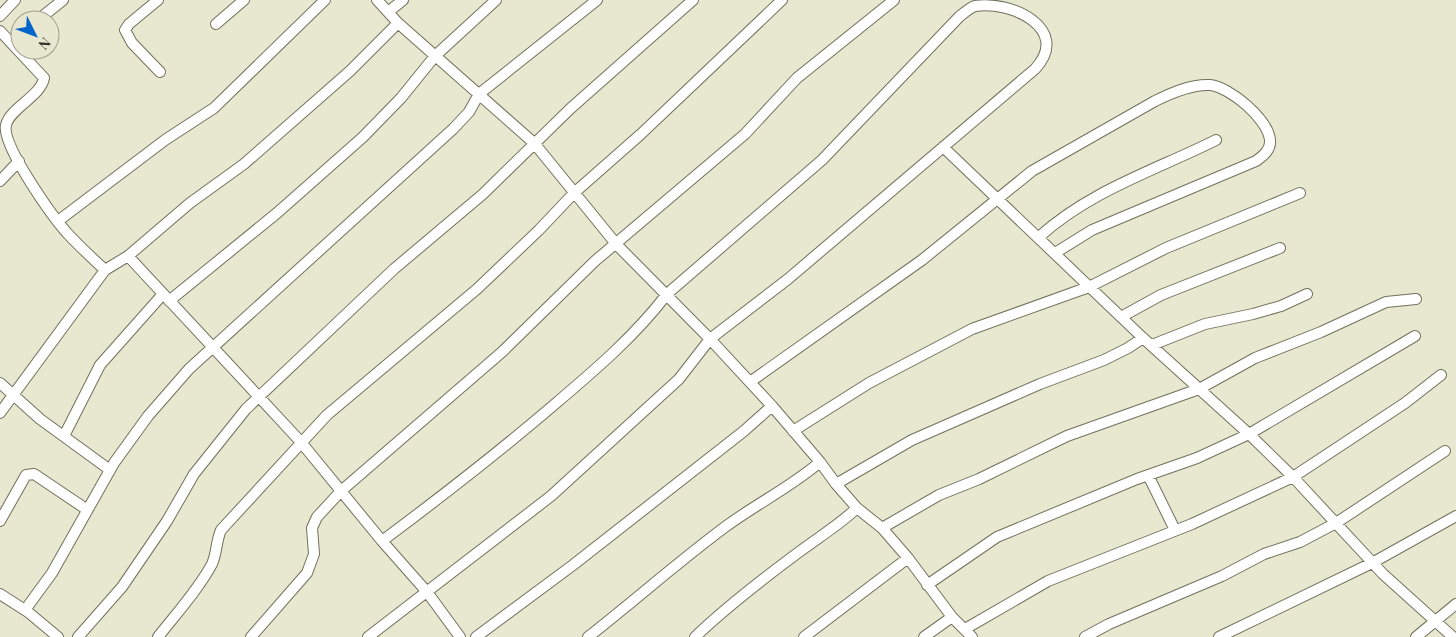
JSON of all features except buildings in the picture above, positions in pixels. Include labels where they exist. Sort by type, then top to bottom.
[{"type":"street","points":[[0,16],[15,0]]},
{"type":"street","points":[[50,10],[63,0]]},
{"type":"street","points":[[158,0],[129,24],[125,30],[132,43],[160,72]]},
{"type":"street","points":[[216,24],[244,0]]},
{"type":"street","points":[[58,221],[164,140],[214,108],[325,0]]},
{"type":"street","points":[[376,0],[398,23],[534,143],[617,245],[667,294],[772,406],[857,508],[882,528],[908,558],[952,617],[972,637]]},
{"type":"street","points":[[388,12],[403,0]]},
{"type":"street","points":[[64,436],[100,365],[166,298],[277,213],[363,137],[401,98],[435,56],[496,0]]},
{"type":"street","points":[[25,610],[52,573],[110,470],[148,416],[211,346],[282,286],[453,129],[469,112],[479,94],[597,0]]},
{"type":"street","points":[[78,637],[138,565],[167,521],[194,474],[235,421],[258,396],[394,269],[483,194],[534,143],[693,0]]},
{"type":"street","points":[[158,637],[209,569],[221,530],[300,441],[346,397],[477,289],[539,230],[574,193],[641,134],[782,0]]},
{"type":"street","points":[[251,637],[307,573],[314,554],[312,528],[317,517],[341,491],[488,365],[595,261],[617,245],[745,134],[797,78],[894,0]]},
{"type":"street","points":[[368,637],[551,496],[679,378],[710,339],[788,279],[1044,59],[1048,47],[1041,24],[1020,12],[994,5],[973,6],[822,160],[667,294],[652,314],[599,367],[499,452],[382,542]]},
{"type":"street","points":[[0,413],[105,270],[128,256],[190,202],[244,164],[350,71],[398,23]]},
{"type":"street","points":[[0,31],[10,41]]},
{"type":"street","points":[[28,60],[43,76],[44,81],[3,125],[7,137],[18,161],[39,196],[58,221],[105,270]]},
{"type":"street","points":[[750,382],[922,260],[1032,171],[1154,101],[1172,93],[1211,85],[1230,92],[1244,102],[1267,131],[1270,139],[1269,148],[1265,155],[1256,161],[1092,230],[1054,253]]},
{"type":"street","points":[[1039,237],[1059,219],[1099,194],[1216,140]]},
{"type":"street","points":[[943,147],[1143,338],[1249,434],[1293,477],[1372,563],[1453,637]]},
{"type":"street","points":[[0,181],[18,161]]},
{"type":"street","points":[[793,431],[869,383],[972,329],[1089,286],[1166,248],[1300,193]]},
{"type":"street","points":[[1121,317],[1161,295],[1280,248]]},
{"type":"street","points":[[128,256],[300,441],[382,542],[427,592],[460,637]]},
{"type":"street","points":[[1152,345],[1205,324],[1281,306],[1307,294]]},
{"type":"street","points":[[882,528],[939,496],[979,479],[1067,436],[1199,389],[1256,358],[1321,332],[1386,302],[1416,299]]},
{"type":"street","points":[[927,585],[997,536],[1148,475],[1196,458],[1249,434],[1415,336]]},
{"type":"street","points":[[836,484],[912,440],[1040,384],[1104,360],[1143,338]]},
{"type":"street","points":[[965,629],[1048,581],[1175,530],[1293,477],[1405,403],[1441,375]]},
{"type":"street","points":[[0,383],[40,419],[110,470]]},
{"type":"street","points":[[476,637],[587,554],[744,431],[772,406]]},
{"type":"street","points":[[1085,637],[1109,624],[1222,576],[1264,554],[1300,542],[1336,523],[1445,451]]},
{"type":"street","points":[[588,637],[726,526],[761,501],[800,479],[820,462]]},
{"type":"street","points":[[0,521],[26,475],[34,474],[86,510]]},
{"type":"street","points":[[1148,475],[1175,530]]},
{"type":"street","points":[[695,637],[734,602],[800,551],[839,525],[857,508]]},
{"type":"street","points":[[1219,637],[1372,563],[1456,516]]},
{"type":"street","points":[[804,637],[908,558]]},
{"type":"street","points":[[0,594],[25,610],[52,635]]},
{"type":"street","points":[[1416,637],[1434,620],[1456,604]]},
{"type":"street","points":[[924,637],[952,617]]}]
